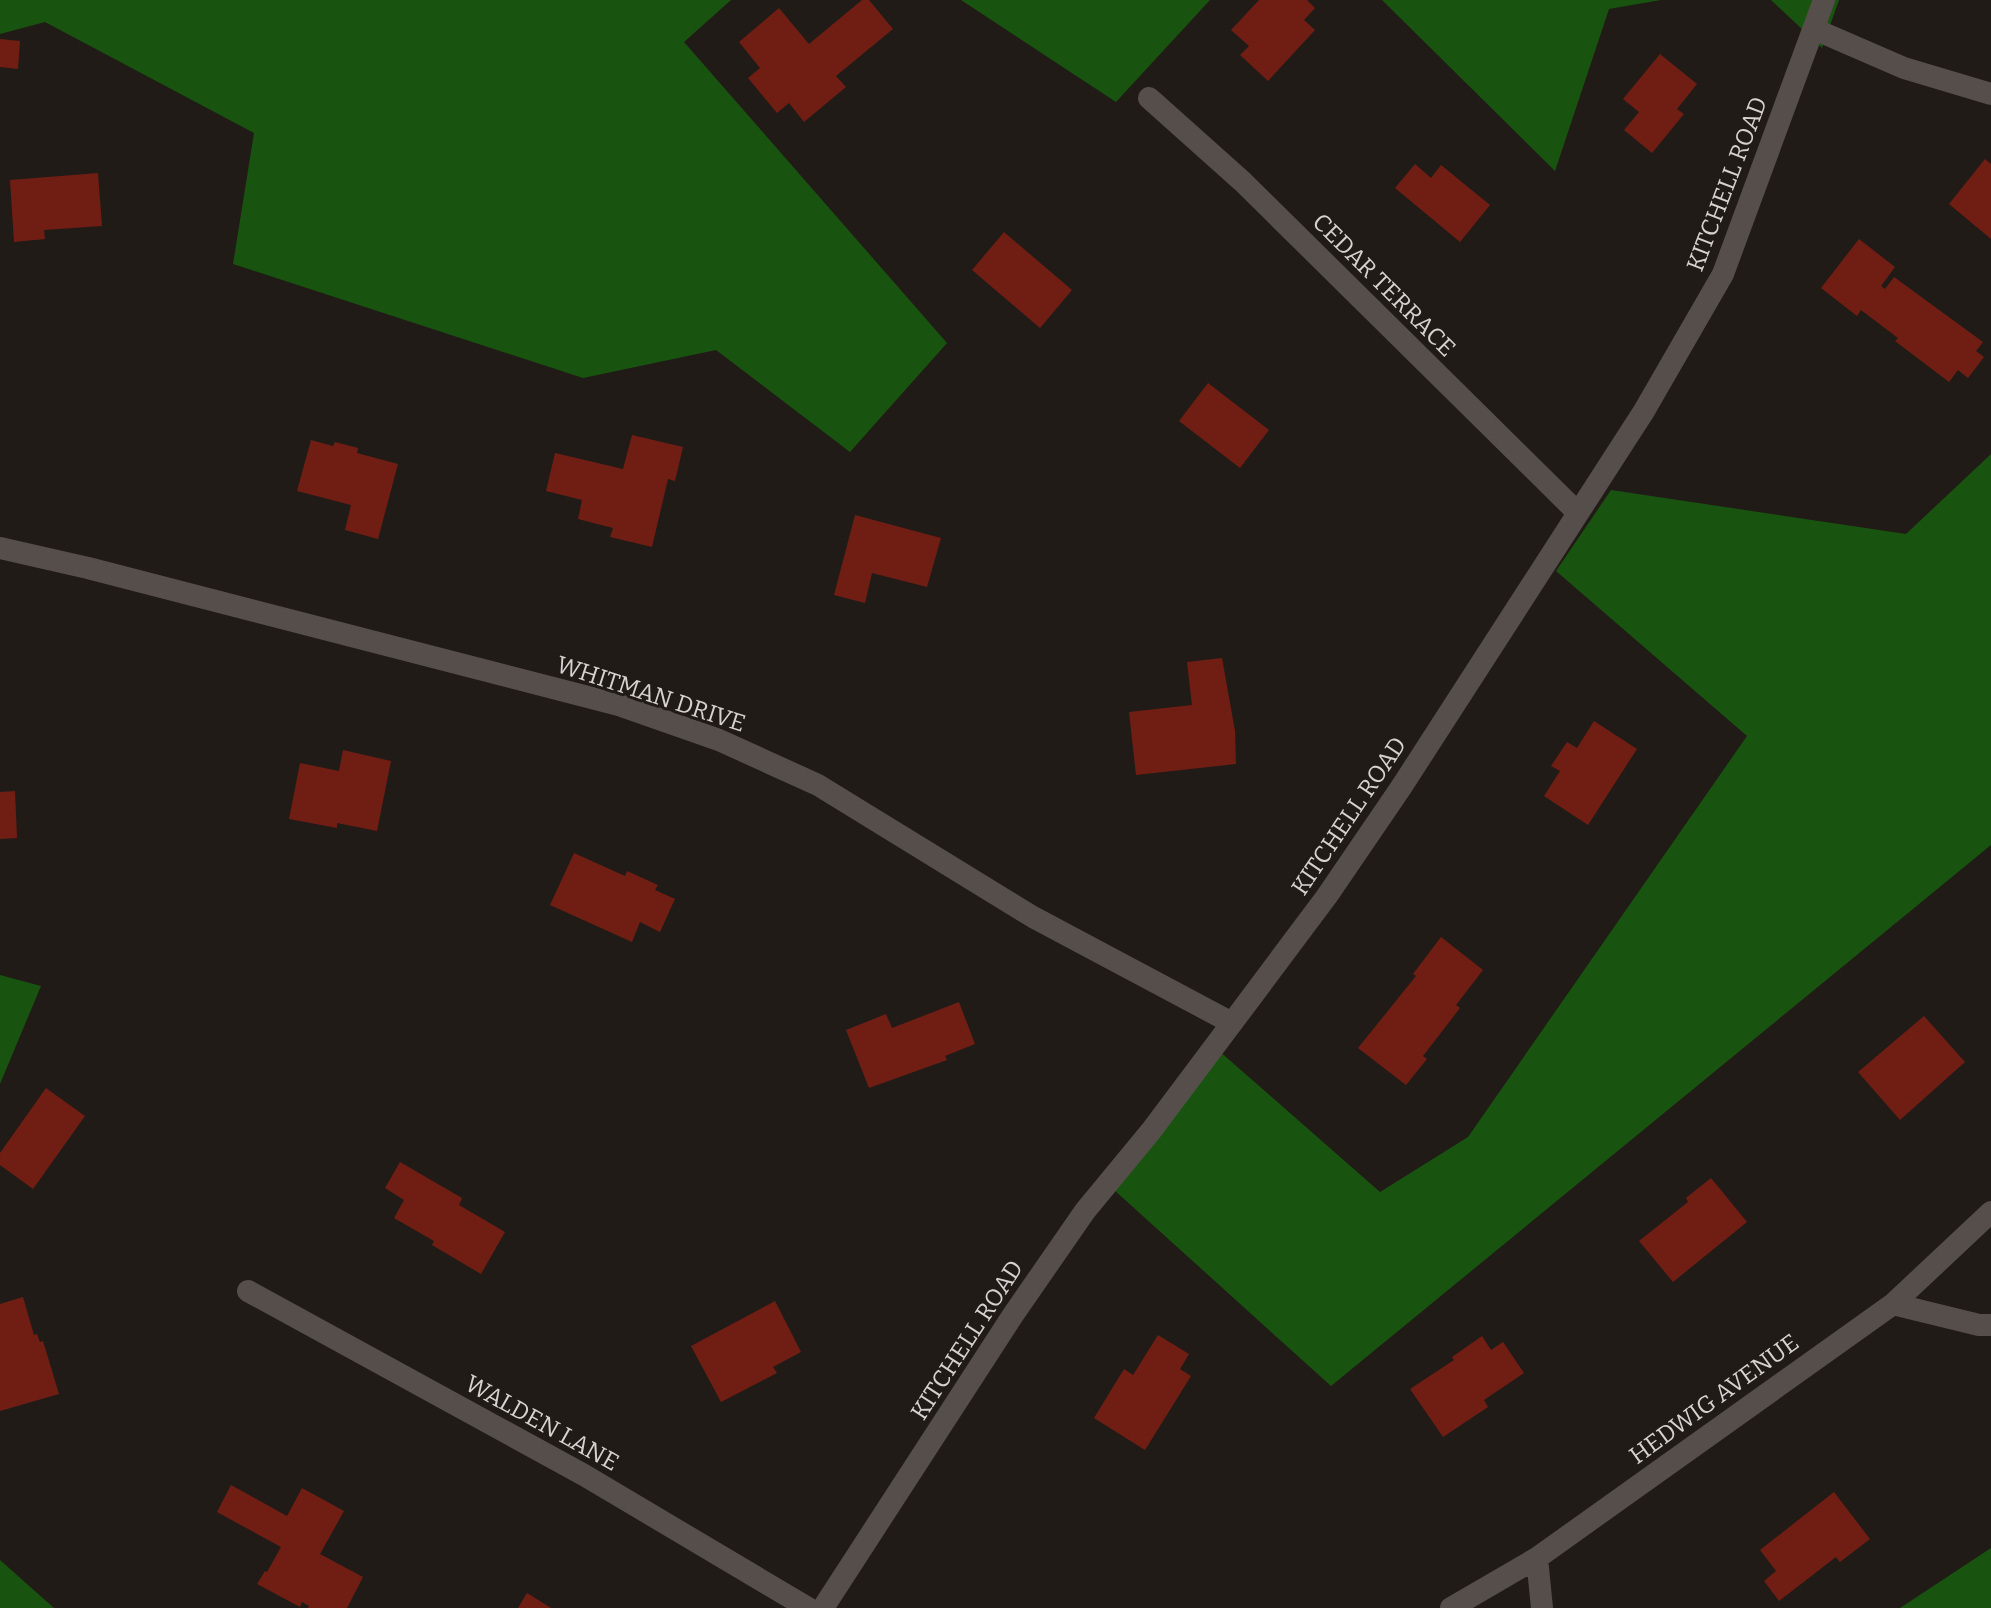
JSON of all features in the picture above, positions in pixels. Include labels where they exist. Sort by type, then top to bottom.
[{"type":"street","name":"KITCHELL ROAD","points":[[823,1608],[1013,1315],[1085,1211],[1151,1131],[1327,896],[1402,786],[1644,411],[1723,274],[1824,0]]},
{"type":"street","points":[[1814,29],[1904,68],[1991,94]]},
{"type":"street","name":"CEDAR TERRACE","points":[[1149,98],[1243,182],[1578,513]]},
{"type":"street","name":"WHITMAN DRIVE","points":[[0,548],[619,705],[719,740],[818,785],[1033,917],[1232,1023]]},
{"type":"street","name":"HEDWIG AVENUE","points":[[1451,1608],[1537,1558],[1893,1304],[1991,1212]]},
{"type":"street","name":"WALDEN LANE","points":[[248,1291],[584,1475],[808,1608]]},
{"type":"street","points":[[1893,1304],[1979,1325],[1991,1325]]},
{"type":"street","points":[[1537,1558],[1542,1608]]},
{"type":"green space","points":[[0,0],[731,0],[684,42],[947,343],[850,452],[716,350],[583,378],[233,264],[254,133],[45,22],[0,34]]},
{"type":"green space","points":[[961,0],[1210,0],[1116,102]]},
{"type":"green space","points":[[1382,0],[1661,0],[1609,9],[1555,171]]},
{"type":"green space","points":[[1771,0],[1839,0],[1822,48]]},
{"type":"green space","points":[[1991,454],[1991,845],[1331,1386],[1113,1189],[1218,1050],[1380,1192],[1468,1137],[1747,736],[1556,571],[1611,490],[1906,534]]},
{"type":"green space","points":[[0,975],[41,986],[0,1084]]},
{"type":"green space","points":[[1991,1548],[1991,1608],[1900,1608]]},
{"type":"green space","points":[[0,1560],[54,1608],[0,1608]]},
{"type":"building","points":[[862,0],[869,0],[893,29],[836,76],[846,87],[804,122],[789,103],[777,113],[748,78],[760,68],[739,42],[779,8],[809,44]]},
{"type":"building","points":[[1259,0],[1307,0],[1315,8],[1304,20],[1315,30],[1268,81],[1240,55],[1249,46],[1231,30]]},
{"type":"building","points":[[0,39],[20,41],[18,69],[0,67]]},
{"type":"building","points":[[1660,54],[1697,84],[1677,109],[1684,114],[1652,153],[1624,130],[1639,112],[1623,99]]},
{"type":"building","points":[[1985,159],[1991,164],[1991,239],[1949,204]]},
{"type":"building","points":[[1415,164],[1431,178],[1441,165],[1490,205],[1460,242],[1395,188]]},
{"type":"building","points":[[98,173],[102,226],[44,230],[45,239],[14,242],[10,180]]},
{"type":"building","points":[[1004,232],[1072,290],[1040,328],[972,270]]},
{"type":"building","points":[[1859,239],[1895,267],[1881,286],[1885,289],[1894,277],[1983,342],[1976,351],[1984,357],[1968,378],[1958,370],[1949,382],[1895,341],[1898,338],[1861,310],[1857,316],[1821,288]]},
{"type":"building","points":[[1208,383],[1269,430],[1240,468],[1179,421]]},
{"type":"building","points":[[632,435],[683,447],[675,481],[668,479],[652,547],[610,537],[613,528],[578,519],[582,500],[546,491],[555,453],[623,469]]},
{"type":"building","points":[[311,440],[358,448],[357,453],[398,464],[378,539],[345,530],[351,505],[297,491]]},
{"type":"building","points":[[855,515],[941,538],[927,587],[872,573],[865,603],[834,595]]},
{"type":"building","points":[[1222,658],[1235,731],[1236,764],[1136,775],[1129,712],[1192,705],[1187,662]]},
{"type":"building","points":[[1594,721],[1637,749],[1588,825],[1544,796],[1560,771],[1551,766],[1567,742],[1577,748]]},
{"type":"building","points":[[343,750],[391,761],[377,831],[337,823],[337,828],[289,819],[300,763],[339,771]]},
{"type":"building","points":[[15,791],[17,838],[0,839],[0,792]]},
{"type":"building","points":[[574,853],[625,876],[627,871],[658,885],[655,890],[675,899],[660,932],[640,922],[632,942],[550,905]]},
{"type":"building","points":[[1441,937],[1483,970],[1456,1005],[1460,1008],[1423,1056],[1427,1059],[1406,1085],[1358,1048],[1416,976],[1413,974]]},
{"type":"building","points":[[959,1002],[975,1044],[945,1056],[947,1060],[869,1088],[846,1030],[886,1014],[892,1028]]},
{"type":"building","points":[[1924,1016],[1965,1062],[1900,1120],[1858,1072]]},
{"type":"building","points":[[46,1088],[85,1116],[33,1189],[0,1165],[0,1153]]},
{"type":"building","points":[[400,1162],[462,1198],[459,1205],[505,1232],[481,1274],[394,1218],[404,1200],[385,1188]]},
{"type":"building","points":[[1711,1178],[1747,1222],[1673,1282],[1639,1241],[1688,1202],[1686,1198]]},
{"type":"building","points":[[23,1297],[34,1335],[37,1334],[40,1342],[43,1341],[59,1394],[0,1411],[0,1304]]},
{"type":"building","points":[[775,1301],[801,1352],[773,1367],[777,1373],[721,1402],[691,1346]]},
{"type":"building","points":[[1158,1335],[1189,1354],[1180,1369],[1191,1376],[1145,1450],[1094,1418],[1124,1369],[1133,1375]]},
{"type":"building","points":[[1482,1336],[1491,1350],[1503,1342],[1524,1373],[1484,1400],[1488,1407],[1443,1437],[1410,1389],[1454,1360],[1452,1357]]},
{"type":"building","points":[[231,1485],[287,1516],[302,1488],[344,1511],[320,1554],[363,1577],[347,1608],[308,1608],[302,1602],[300,1607],[257,1584],[281,1547],[217,1512]]},
{"type":"building","points":[[1834,1492],[1870,1539],[1840,1562],[1836,1557],[1779,1601],[1764,1581],[1776,1571],[1760,1550]]},
{"type":"building","points":[[527,1593],[551,1608],[518,1608]]}]
